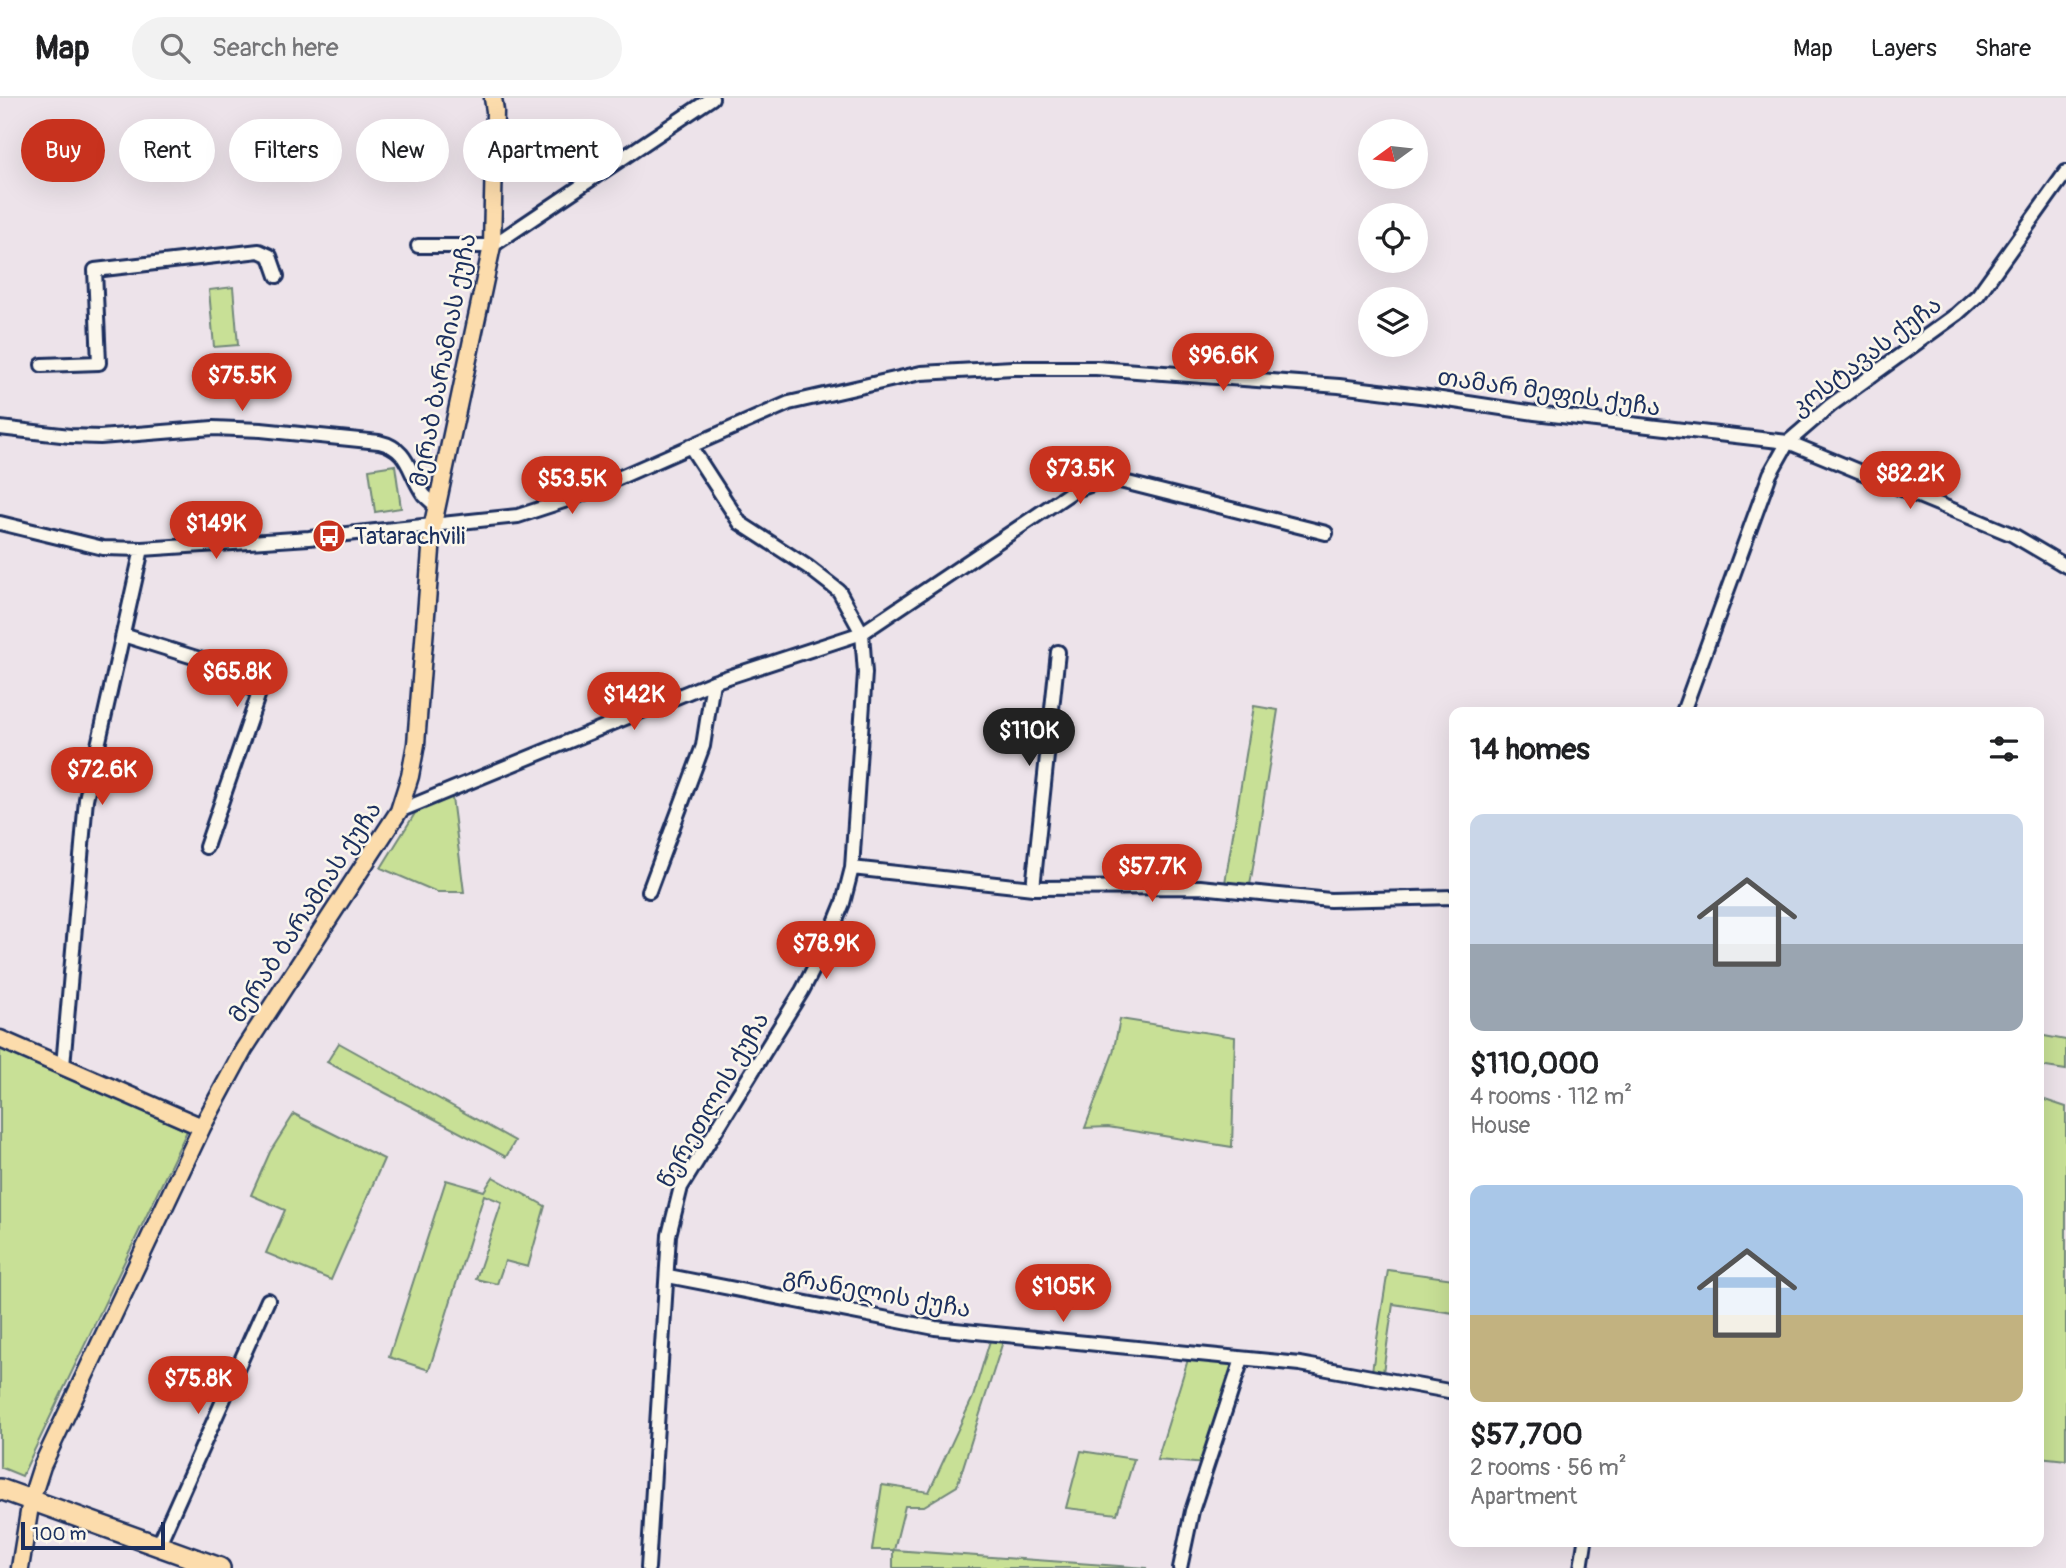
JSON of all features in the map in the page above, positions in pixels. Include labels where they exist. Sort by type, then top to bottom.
[{"type":"highway","points":[[0,1489],[219,1568]]},
{"type":"main road","name":"მერაბ ბარამიას ქუჩა","points":[[20,1568],[31,1500],[42,1466],[202,1126],[244,1049],[399,811],[411,776],[437,507],[492,246],[493,98]]},
{"type":"main road","points":[[0,1039],[202,1126]]},
{"type":"street","points":[[418,246],[492,246],[712,98]]},
{"type":"street","name":"კოსტავას ქუჩა","points":[[1685,707],[1770,474],[1788,442],[1831,405],[1957,314],[1978,295],[2066,172]]},
{"type":"street","points":[[42,365],[99,363],[94,270],[260,251],[270,256],[278,276]]},
{"type":"street","name":"თამარ მეფის ქუჩა","points":[[0,523],[103,548],[142,549],[309,538],[518,516],[573,498],[789,403],[921,373],[1082,368],[1339,386],[1535,413],[1788,442],[2013,535],[2066,566]]},
{"type":"street","points":[[0,428],[100,437],[213,428],[379,442],[389,444],[401,453],[424,495],[437,507]]},
{"type":"street","name":"წერეთლის ქუჩა","points":[[648,1568],[669,1235],[681,1187],[802,990],[844,903],[852,868],[865,673],[862,633],[839,591],[808,567],[740,523],[690,446]]},
{"type":"street","points":[[399,811],[713,682],[862,633],[1073,491],[1101,481],[1116,480],[1326,533]]},
{"type":"street","points":[[63,1066],[86,799],[142,549]]},
{"type":"street","points":[[123,635],[203,660],[259,693],[206,847]]},
{"type":"street","points":[[1034,888],[1058,652]]},
{"type":"street","points":[[649,891],[703,746],[713,682]]},
{"type":"street","points":[[852,868],[1034,888],[1200,887],[1329,900],[1449,897]]},
{"type":"street","name":"გრანელის ქუჩა","points":[[668,1276],[935,1328],[1300,1364],[1449,1391]]},
{"type":"street","points":[[158,1546],[268,1300]]},
{"type":"street","points":[[1180,1568],[1192,1511],[1242,1359]]},
{"type":"street","points":[[1581,1568],[1584,1547]]},
{"type":"green space","points":[[233,287],[238,345],[214,347],[209,290]]},
{"type":"green space","points":[[395,465],[401,508],[375,512],[369,469]]},
{"type":"green space","points":[[1254,706],[1278,710],[1249,892],[1224,889]]},
{"type":"green space","points":[[451,790],[464,892],[437,892],[381,868],[422,802]]},
{"type":"green space","points":[[1120,1019],[1235,1037],[1232,1147],[1108,1127],[1085,1128],[1113,1053]]},
{"type":"green space","points":[[2044,1036],[2066,1040],[2066,1070],[2044,1067]]},
{"type":"green space","points":[[339,1043],[515,1141],[506,1157],[327,1062]]},
{"type":"green space","points":[[0,1046],[187,1131],[22,1476],[0,1467]]},
{"type":"green space","points":[[2044,1100],[2066,1107],[2066,1460],[2044,1458]]},
{"type":"green space","points":[[294,1114],[384,1159],[331,1280],[266,1253],[285,1210],[251,1195],[270,1152]]},
{"type":"green space","points":[[493,1177],[545,1206],[528,1267],[505,1261],[497,1284],[476,1279],[502,1202],[484,1195],[429,1370],[389,1357],[446,1180],[484,1191]]},
{"type":"green space","points":[[1388,1270],[1449,1278],[1449,1312],[1393,1304],[1382,1379],[1371,1377]]},
{"type":"green space","points":[[992,1334],[1005,1335],[957,1486],[924,1506],[905,1506],[894,1550],[1147,1568],[893,1568],[893,1550],[872,1550],[882,1485],[929,1492],[973,1397]]},
{"type":"green space","points":[[1190,1353],[1242,1359],[1207,1464],[1157,1460]]},
{"type":"green space","points":[[1081,1451],[1134,1459],[1117,1514],[1066,1508]]},
{"type":"place","name":"Tatarachvili","points":[[329,536]]}]
